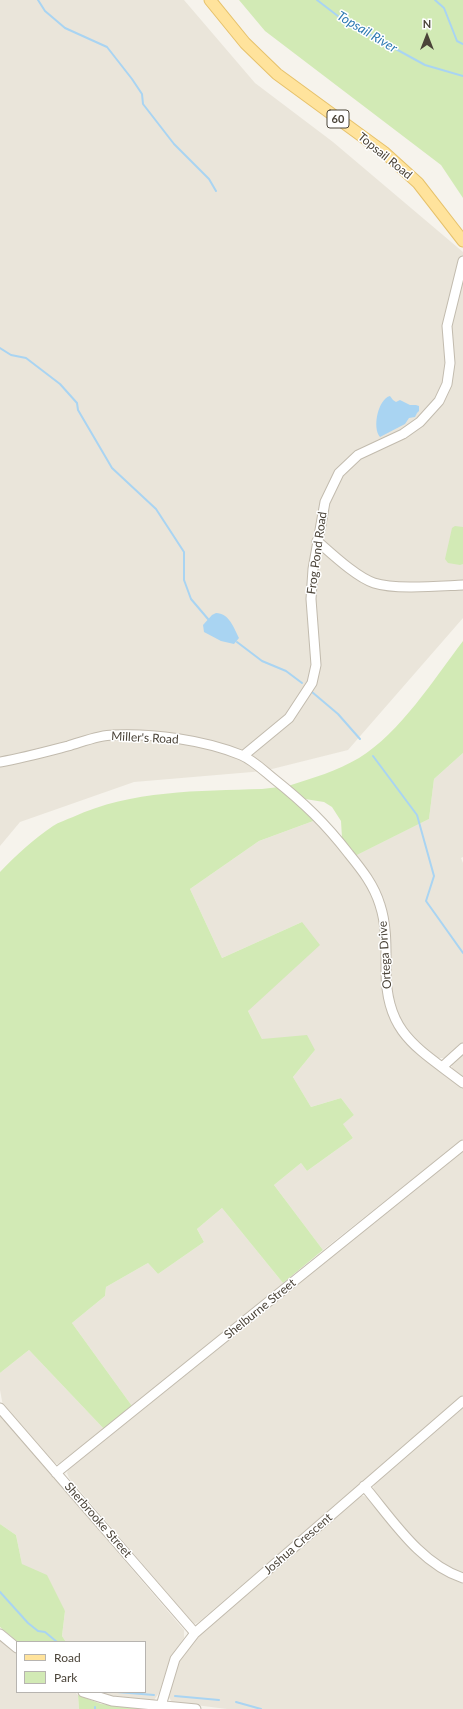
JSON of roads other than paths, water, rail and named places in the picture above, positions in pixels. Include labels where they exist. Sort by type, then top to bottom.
[{"type":"main road","name":"Topsail Road","points":[[210,0],[245,44],[277,74],[384,153],[418,183],[463,241]]},
{"type":"street","name":"Frog Pond Road","points":[[243,756],[289,718],[312,683],[316,665],[311,599],[317,541],[324,502],[340,473],[358,455],[403,434],[420,422],[439,401],[447,384],[450,363],[447,326],[463,261]]},
{"type":"street","points":[[317,541],[353,570],[373,583],[387,586],[463,585]]},
{"type":"street","name":"Miller's Road","points":[[0,762],[28,757],[112,735],[174,739],[210,745],[243,756]]},
{"type":"street","name":"Ortega Drive","points":[[243,756],[308,806],[342,845],[366,876],[377,898],[384,922],[386,987],[392,1014],[406,1038],[463,1083]]},
{"type":"street","points":[[442,1067],[463,1048]]},
{"type":"street","name":"Shelburne Street","points":[[56,1473],[463,1145]]},
{"type":"street","name":"Joshua Crescent","points":[[160,1707],[175,1659],[194,1633],[463,1401]]},
{"type":"street","name":"Sherbrooke Street","points":[[0,1408],[194,1633]]},
{"type":"street","points":[[364,1486],[414,1545],[448,1572],[463,1578]]},
{"type":"street","points":[[0,1634],[16,1647]]},
{"type":"street","points":[[85,1693],[100,1699],[112,1701],[160,1707],[196,1709]]},
{"type":"water","points":[[390,396],[396,402],[400,400],[410,405],[419,406],[419,411],[415,417],[409,418],[405,424],[380,437],[376,427],[379,408],[382,402]]},
{"type":"water","points":[[216,613],[228,618],[233,626],[239,638],[234,644],[221,641],[204,632],[203,625],[212,615]]},
{"type":"waterway","points":[[38,0],[45,11],[65,28],[107,47],[142,94],[143,104],[174,144],[209,179],[216,191]]},
{"type":"waterway","name":"Topsail River","points":[[317,0],[343,20],[425,65],[463,76]]},
{"type":"waterway","points":[[435,0],[444,8],[457,41],[463,44]]},
{"type":"waterway","points":[[0,348],[11,355],[26,358],[60,384],[77,403],[78,410],[112,468],[156,509],[184,552],[184,580],[191,599],[208,619]]},
{"type":"waterway","points":[[237,642],[262,661],[286,671],[302,683]]},
{"type":"waterway","points":[[312,692],[338,714],[360,739]]},
{"type":"waterway","points":[[373,756],[417,815],[434,876],[426,901],[463,953]]},
{"type":"waterway","points":[[0,1592],[28,1623],[38,1631],[45,1632],[56,1641]]},
{"type":"waterway","points":[[129,1693],[154,1695]]},
{"type":"waterway","points":[[175,1696],[219,1700]]},
{"type":"waterway","points":[[236,1702],[261,1709]]}]
